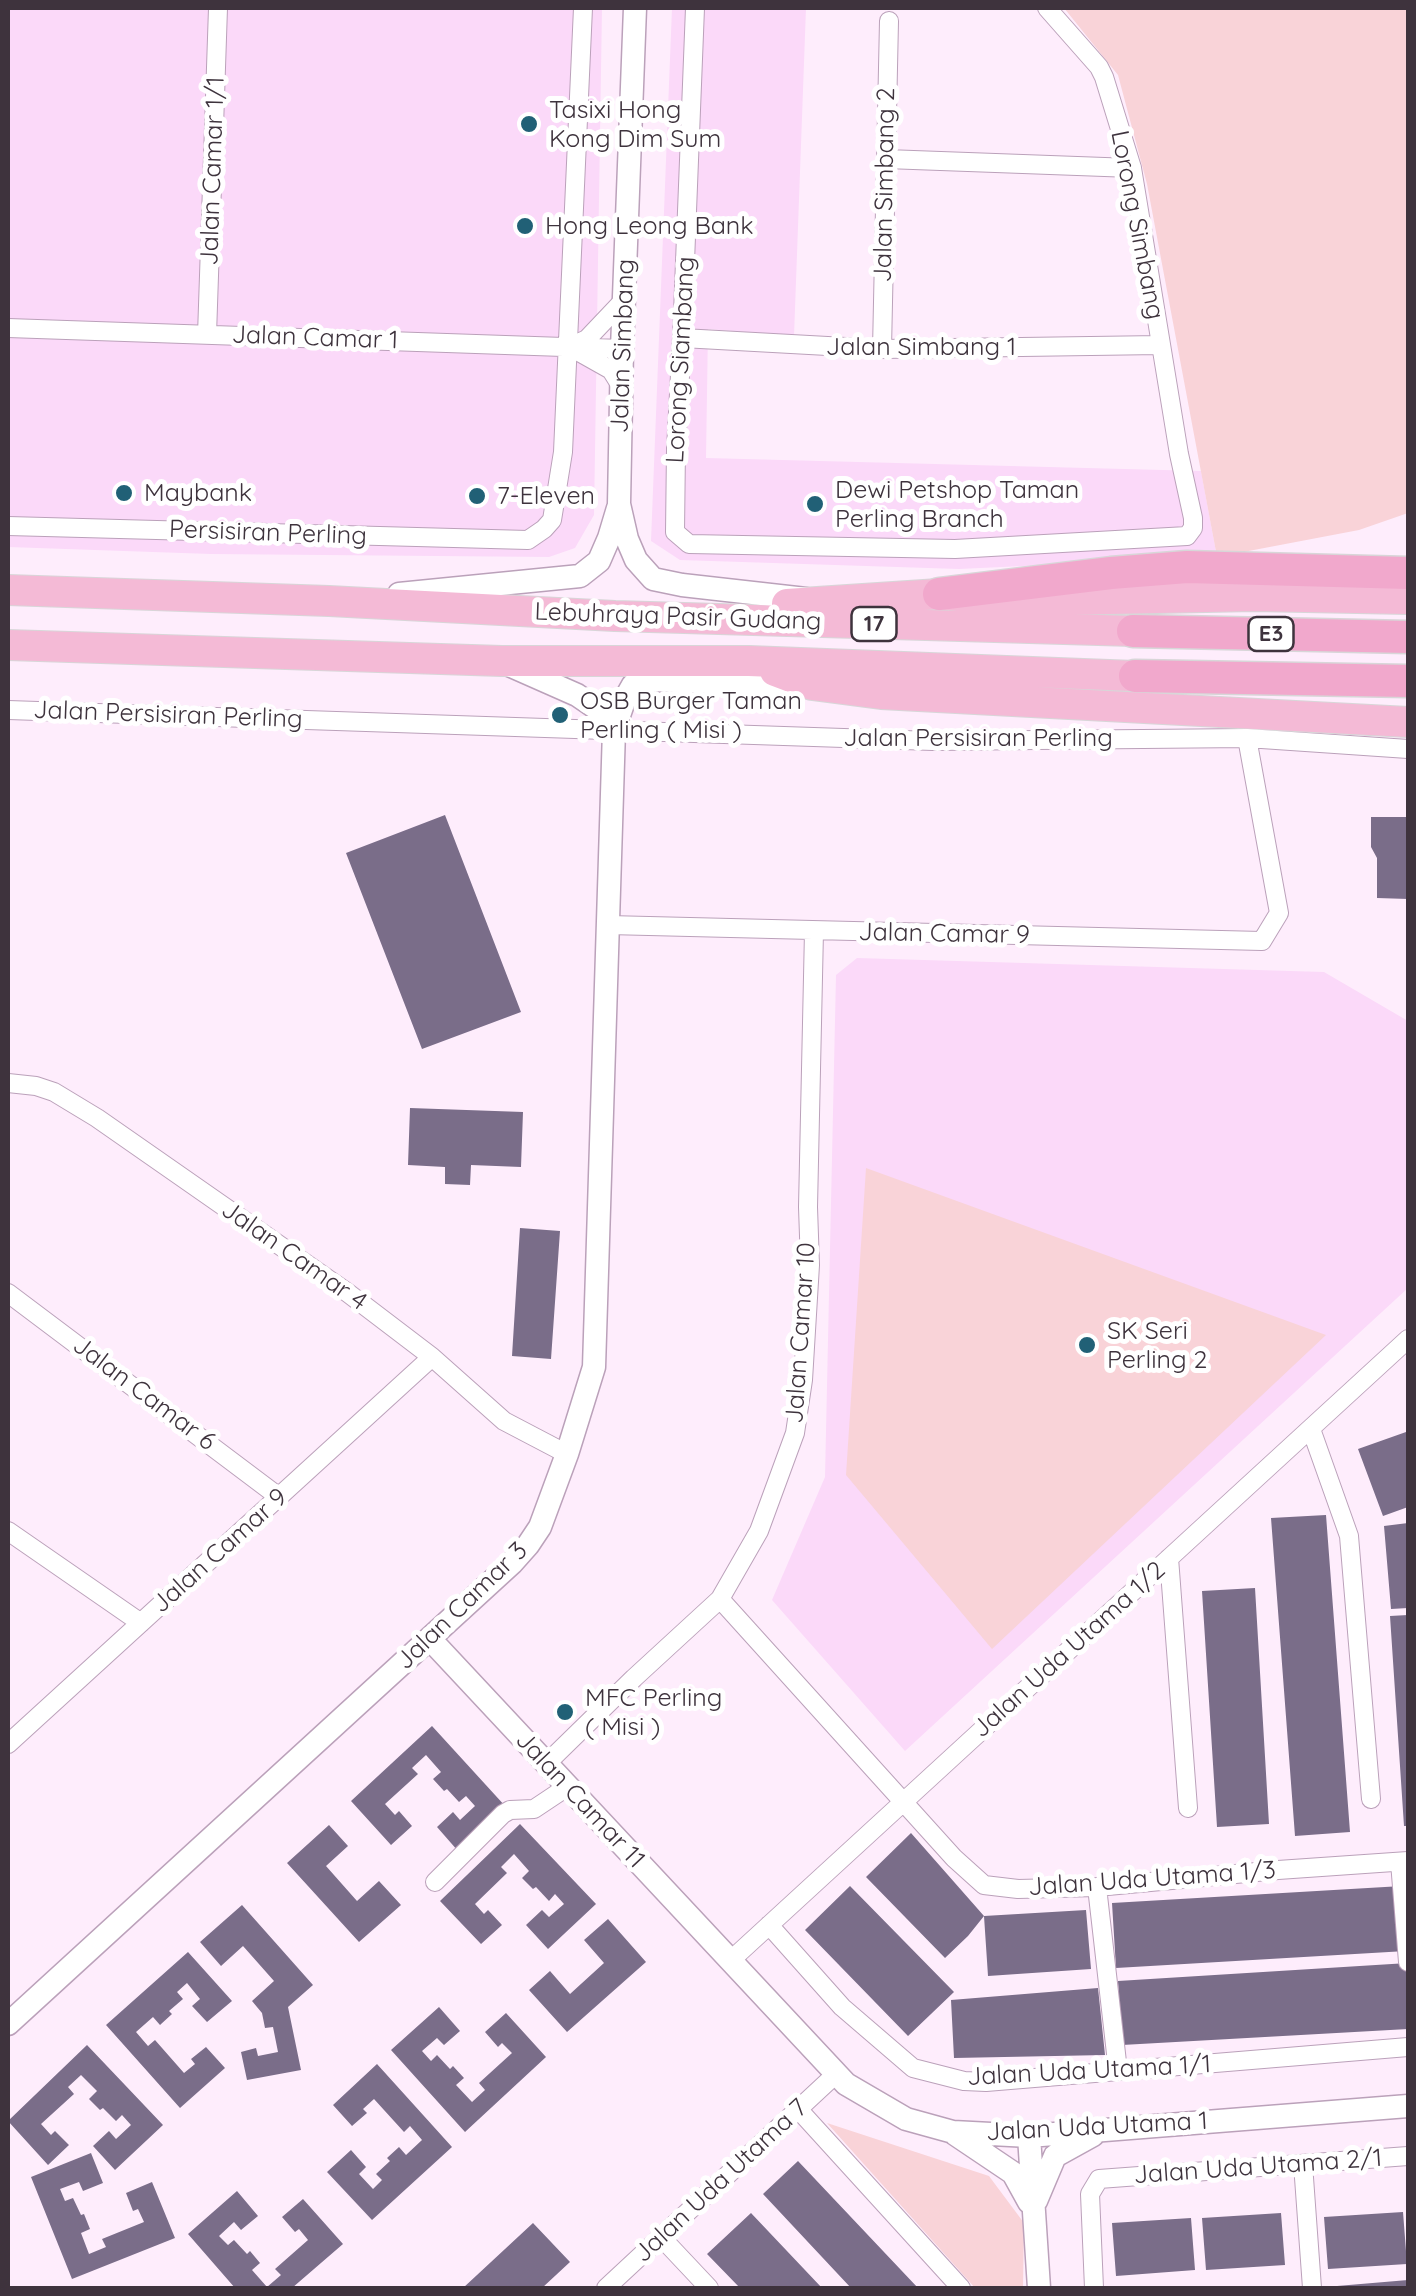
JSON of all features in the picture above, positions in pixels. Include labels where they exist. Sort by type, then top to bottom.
[{"type":"highway","points":[[615,616],[939,594],[1186,567],[1408,574]]},
{"type":"highway","name":"Lebuhraya Pasir Gudang","points":[[8,590],[615,616],[1408,637]]},
{"type":"highway","points":[[939,594],[1012,601],[1254,596],[1408,600]]},
{"type":"highway","name":"Lebuhraya Pasir Gudang","points":[[8,645],[502,662],[749,661],[1408,682]]},
{"type":"highway","points":[[749,661],[812,685],[881,694],[1408,722]]},
{"type":"street","name":"Jalan Camar 1/1","points":[[208,335],[218,8]]},
{"type":"street","points":[[569,347],[584,8]]},
{"type":"street","name":"Jalan Simbang","points":[[620,504],[636,8]]},
{"type":"street","name":"Lorong Siambang","points":[[695,8],[675,532],[689,544],[955,549],[1186,536],[1193,528],[1193,518],[1160,345]]},
{"type":"street","name":"Lorong Simbang","points":[[1047,8],[1104,77],[1132,168],[1160,345]]},
{"type":"street","name":"Jalan Simbang 2","points":[[882,349],[888,21]]},
{"type":"street","points":[[886,159],[1132,168]]},
{"type":"street","points":[[569,347],[587,339],[624,300]]},
{"type":"street","name":"Jalan Camar 1","points":[[8,328],[622,349]]},
{"type":"street","name":"Jalan Simbang 1","points":[[682,338],[882,349],[1160,345]]},
{"type":"street","points":[[569,347],[611,370],[621,386]]},
{"type":"street","name":"Persisiran Perling","points":[[8,526],[528,540],[552,520],[563,452],[569,347]]},
{"type":"street","points":[[329,601],[580,576],[599,561],[620,504]]},
{"type":"street","points":[[620,504],[636,560],[654,579],[824,602]]},
{"type":"street","points":[[502,662],[577,695],[599,710],[614,730]]},
{"type":"street","points":[[614,730],[633,685],[649,680],[812,685]]},
{"type":"street","name":"Jalan Persisiran Perling","points":[[8,710],[933,740],[1247,738],[1408,749]]},
{"type":"street","name":"Jalan Camar 3","points":[[8,2024],[430,1639],[528,1545],[540,1527],[568,1454],[594,1367],[614,730]]},
{"type":"street","name":"Jalan Camar 9","points":[[608,925],[1262,941],[1278,913],[1247,738]]},
{"type":"street","name":"Jalan Camar 10","points":[[546,1764],[720,1600],[759,1531],[795,1433],[803,1380],[810,1265],[814,931]]},
{"type":"street","name":"Jalan Camar 4","points":[[8,1084],[54,1092],[97,1118],[348,1293],[432,1357],[504,1421],[568,1454]]},
{"type":"street","name":"Jalan Camar 6","points":[[8,1293],[278,1497]]},
{"type":"street","name":"Jalan Uda Utama 1/2","points":[[730,1961],[1408,1339]]},
{"type":"street","name":"Jalan Camar 9","points":[[8,1744],[432,1357]]},
{"type":"street","points":[[1310,1429],[1348,1536],[1371,1799]]},
{"type":"street","points":[[8,1531],[141,1623]]},
{"type":"street","points":[[1170,1558],[1188,1808]]},
{"type":"street","name":"Jalan Uda Utama 1/3","points":[[720,1600],[954,1858],[984,1885],[1018,1889],[1097,1887],[1404,1861]]},
{"type":"street","name":"Jalan Camar 11","points":[[430,1639],[730,1961]]},
{"type":"street","points":[[435,1882],[503,1814],[534,1808],[568,1787]]},
{"type":"street","points":[[1404,1861],[1408,1962]]},
{"type":"street","points":[[1097,1887],[1118,2071]]},
{"type":"street","name":"Jalan Uda Utama 1/1","points":[[768,1925],[842,2007],[913,2068],[964,2081],[1408,2047]]},
{"type":"street","name":"Jalan Uda Utama 1","points":[[730,1961],[846,2084],[906,2119],[952,2132],[1028,2136],[1408,2106]]},
{"type":"street","name":"Jalan Uda Utama 7","points":[[606,2288],[836,2074]]},
{"type":"street","points":[[798,2109],[961,2288]]},
{"type":"street","points":[[1034,2210],[1055,2156],[1101,2131]]},
{"type":"street","points":[[952,2132],[1013,2173],[1034,2210]]},
{"type":"street","points":[[1028,2136],[1039,2288]]},
{"type":"street","name":"Jalan Uda Utama 2/1","points":[[1094,2288],[1090,2194],[1099,2179],[1408,2156]]},
{"type":"street","points":[[1304,2164],[1312,2288]]},
{"type":"street","points":[[661,2237],[709,2288]]},
{"type":"shaded area","points":[[8,8],[602,8],[594,515],[575,548],[549,557],[211,554],[8,547]]},
{"type":"shaded area","points":[[672,8],[806,8],[794,336],[708,329],[706,458],[1201,471],[1217,557],[959,569],[680,560],[651,541]]},
{"type":"shaded area","points":[[1064,8],[1408,8],[1408,513],[1359,530],[1217,557],[1147,184],[1118,75]]},
{"type":"shaded area","name":"SK Seri Perling 2","points":[[857,958],[1324,972],[1408,1021],[1408,1288],[905,1751],[772,1600],[825,1477],[836,975]]},
{"type":"shaded area","points":[[866,1168],[1326,1335],[992,1649],[846,1475]]},
{"type":"shaded area","points":[[827,2123],[989,2176],[1024,2223],[1023,2288],[975,2288]]},
{"type":"building","points":[[445,815],[521,1012],[422,1049],[346,853]]},
{"type":"building","points":[[1371,817],[1408,817],[1408,899],[1377,898]]},
{"type":"building","points":[[410,1108],[523,1112],[521,1167],[471,1165],[470,1185],[445,1184],[445,1167],[408,1165]]},
{"type":"building","points":[[520,1228],[560,1231],[551,1359],[512,1356]]},
{"type":"building","points":[[1406,1432],[1408,1507],[1383,1516],[1358,1449]]},
{"type":"building","points":[[1326,1515],[1350,1832],[1295,1836],[1271,1518]]},
{"type":"building","points":[[1408,1523],[1408,1608],[1391,1609],[1384,1526]]},
{"type":"building","points":[[1255,1588],[1269,1824],[1217,1827],[1202,1591]]},
{"type":"building","points":[[1408,1615],[1408,1826],[1404,1826],[1390,1616]]},
{"type":"building","points":[[432,1726],[506,1807],[458,1851],[437,1827],[453,1812],[460,1820],[475,1806],[466,1796],[459,1802],[447,1789],[444,1791],[433,1779],[441,1772],[426,1755],[412,1768],[418,1774],[385,1804],[395,1815],[399,1811],[412,1826],[391,1845],[351,1801]]},
{"type":"building","points":[[520,1824],[596,1904],[548,1949],[526,1925],[542,1910],[549,1917],[564,1904],[555,1894],[549,1901],[522,1878],[529,1871],[514,1854],[501,1867],[507,1873],[475,1904],[484,1914],[488,1910],[502,1925],[481,1944],[440,1901]]},
{"type":"building","points":[[329,1825],[348,1846],[326,1866],[357,1901],[379,1881],[401,1905],[359,1942],[287,1863]]},
{"type":"building","points":[[911,1833],[984,1916],[945,1958],[866,1877]]},
{"type":"building","points":[[850,1886],[954,1992],[908,2036],[805,1930]]},
{"type":"building","points":[[1402,1886],[1406,1951],[1116,1968],[1112,1903]]},
{"type":"building","points":[[242,1905],[313,1985],[288,2007],[301,2070],[247,2080],[241,2052],[256,2048],[258,2056],[278,2052],[273,2027],[265,2028],[262,2013],[252,2001],[274,1981],[243,1946],[221,1966],[200,1942]]},
{"type":"building","points":[[1086,1910],[1091,1969],[988,1976],[984,1916]]},
{"type":"building","points":[[608,1919],[646,1962],[567,2032],[529,1990],[550,1971],[570,1994],[604,1963],[584,1940]]},
{"type":"building","points":[[188,1952],[232,2001],[207,2022],[192,2006],[200,1999],[187,1983],[177,1992],[183,1999],[169,2011],[172,2014],[160,2025],[153,2017],[136,2032],[148,2046],[155,2040],[184,2073],[195,2064],[191,2059],[206,2047],[225,2068],[180,2108],[106,2025]]},
{"type":"building","points":[[1408,1963],[1408,2029],[1122,2045],[1118,1981]]},
{"type":"building","points":[[1098,1988],[1105,2055],[954,2058],[951,2000]]},
{"type":"building","points":[[439,2007],[460,2031],[444,2045],[437,2038],[422,2051],[431,2061],[437,2055],[450,2069],[453,2066],[464,2078],[456,2085],[472,2102],[485,2090],[479,2083],[512,2053],[502,2043],[498,2047],[485,2032],[506,2013],[546,2057],[465,2132],[391,2050]]},
{"type":"building","points":[[87,2045],[163,2125],[115,2170],[93,2146],[109,2131],[116,2139],[131,2125],[122,2115],[116,2121],[89,2099],[97,2091],[81,2075],[68,2087],[74,2094],[41,2124],[69,2145],[48,2165],[8,2121]]},
{"type":"building","points":[[377,2064],[452,2147],[372,2220],[327,2172],[351,2150],[366,2167],[359,2174],[373,2189],[382,2180],[376,2174],[390,2161],[387,2158],[399,2147],[406,2155],[422,2140],[410,2126],[404,2132],[374,2099],[363,2109],[367,2113],[352,2126],[333,2105]]},
{"type":"building","points":[[91,2153],[103,2183],[83,2191],[79,2182],[60,2189],[65,2201],[73,2198],[81,2215],[84,2214],[90,2229],[81,2233],[89,2254],[106,2247],[102,2239],[144,2222],[138,2209],[133,2211],[126,2193],[152,2182],[175,2238],[72,2279],[31,2177]]},
{"type":"building","points":[[798,2161],[918,2288],[851,2288],[763,2194]]},
{"type":"building","points":[[237,2191],[258,2216],[241,2230],[234,2222],[219,2236],[228,2245],[234,2240],[247,2254],[250,2251],[260,2263],[252,2270],[267,2287],[281,2275],[275,2269],[308,2240],[282,2217],[303,2199],[343,2244],[292,2288],[235,2288],[188,2234]]},
{"type":"building","points":[[1403,2212],[1407,2264],[1328,2269],[1324,2217]]},
{"type":"building","points":[[751,2213],[822,2288],[740,2288],[707,2254]]},
{"type":"building","points":[[1281,2213],[1285,2265],[1206,2270],[1202,2218]]},
{"type":"building","points":[[1191,2218],[1195,2270],[1116,2276],[1112,2223]]},
{"type":"building","points":[[533,2223],[570,2262],[542,2288],[463,2288]]},
{"type":"building","points":[[1408,2280],[1408,2288],[1337,2288],[1337,2286]]},
{"type":"place","name":"Tasixi Hong Kong Dim Sum","points":[[529,124]]},
{"type":"place","name":"Hong Leong Bank","points":[[525,226]]},
{"type":"place","name":"Maybank","points":[[124,493]]},
{"type":"place","name":"7-Eleven","points":[[477,496]]},
{"type":"place","name":"Dewi Petshop Taman Perling Branch","points":[[815,504]]},
{"type":"place","name":"OSB Burger Taman Perling ( Misi )","points":[[560,715]]},
{"type":"place","name":"SK Seri Perling 2","points":[[1087,1345]]},
{"type":"place","name":"MFC Perling ( Misi )","points":[[565,1712]]}]
